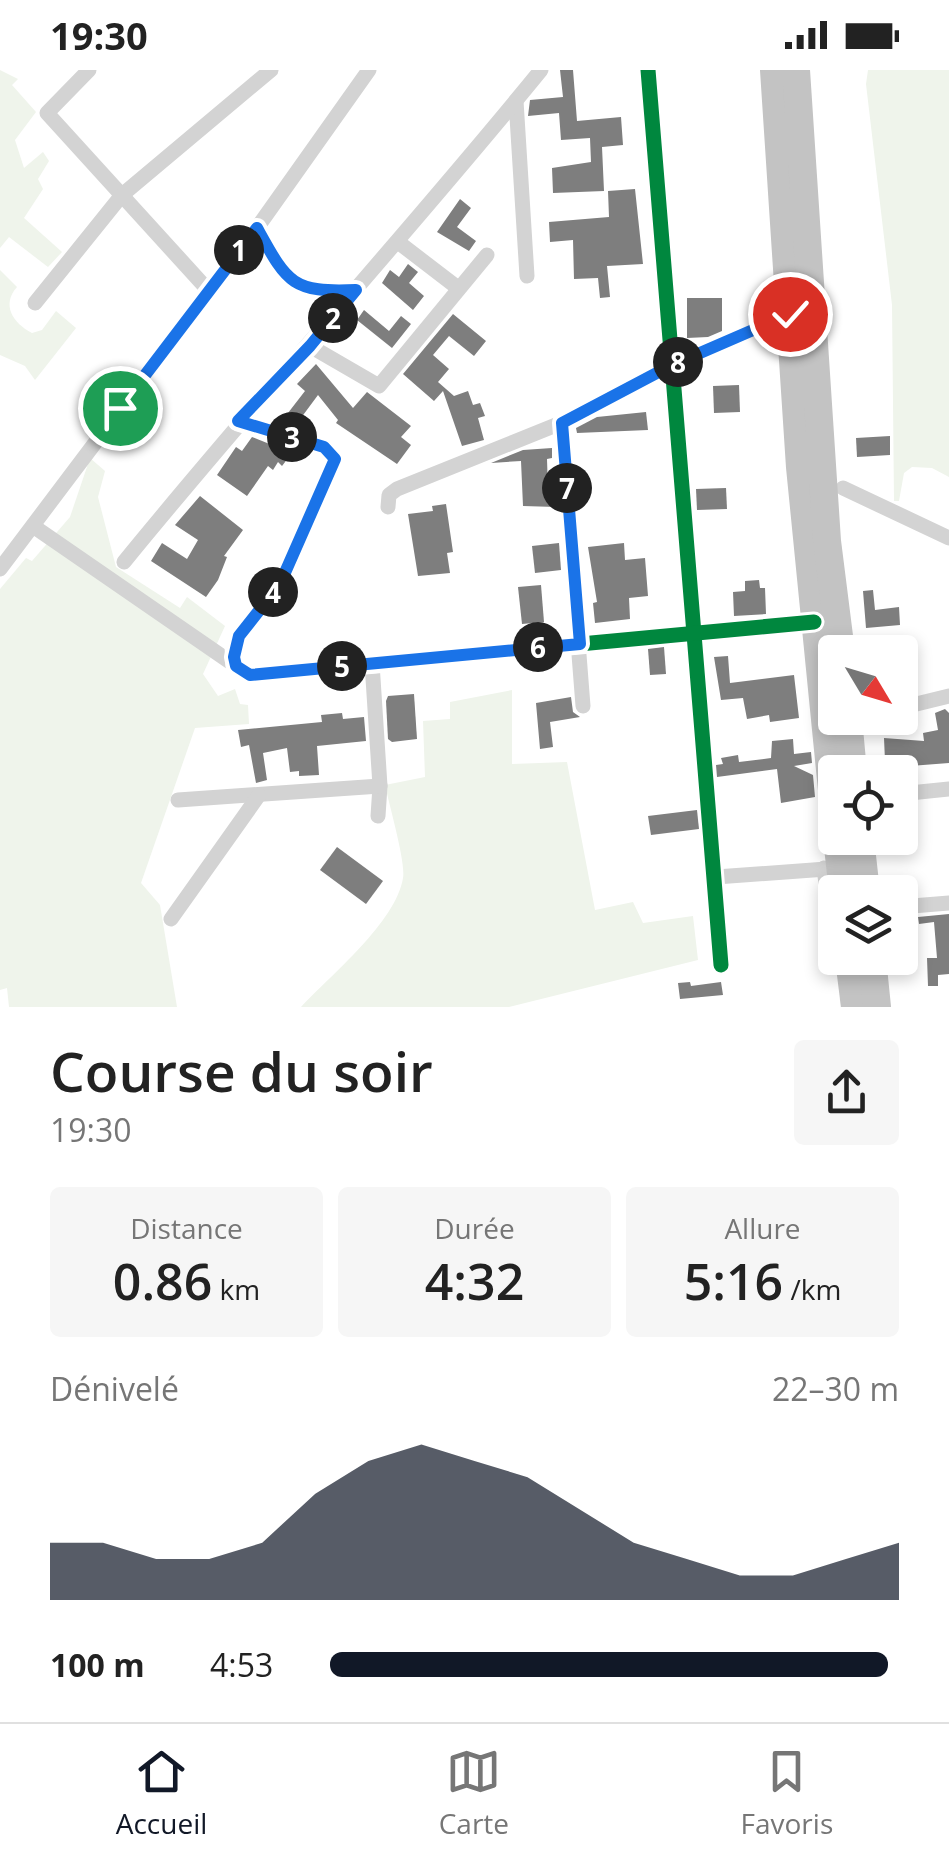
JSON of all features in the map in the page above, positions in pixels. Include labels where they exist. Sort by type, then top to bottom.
[{"type":"highway","points":[[774,70],[814,622],[828,755]]},
{"type":"highway","points":[[796,70],[827,541],[839,635]]},
{"type":"highway","points":[[851,975],[855,1007]]},
{"type":"highway","points":[[874,975],[877,1007]]},
{"type":"street","points":[[88,70],[47,113],[208,290]]},
{"type":"street","points":[[34,303],[122,195],[271,70]]},
{"type":"street","points":[[124,562],[238,421],[310,346],[541,70]]},
{"type":"street","points":[[648,70],[721,966]]},
{"type":"street","points":[[0,569],[257,228],[364,72]]},
{"type":"street","points":[[516,101],[527,276]]},
{"type":"street","points":[[257,228],[290,282],[304,289],[356,290]]},
{"type":"street","points":[[398,242],[458,288]]},
{"type":"street","points":[[310,346],[378,386],[487,254]]},
{"type":"street","points":[[388,507],[389,495],[396,488],[562,423],[670,366],[790,314]]},
{"type":"street","points":[[236,666],[239,636],[280,584],[335,459],[324,447],[238,421]]},
{"type":"street","points":[[562,423],[583,706]]},
{"type":"street","points":[[843,488],[949,538]]},
{"type":"street","points":[[34,526],[250,675],[696,630],[814,622]]},
{"type":"street","points":[[372,663],[380,786],[378,816]]},
{"type":"street","points":[[918,704],[949,696]]},
{"type":"street","points":[[178,800],[380,786]]},
{"type":"street","points":[[918,792],[949,789]]},
{"type":"street","points":[[171,919],[259,794]]},
{"type":"street","points":[[716,877],[818,876]]},
{"type":"street","points":[[918,906],[949,903]]},
{"type":"street","points":[[838,975],[842,1007]]},
{"type":"shaded area","points":[[0,70],[18,79],[12,85],[36,112],[15,140],[24,168],[43,152],[49,161],[38,179],[43,189],[24,218],[62,252],[48,267],[9,237],[0,248]]},
{"type":"shaded area","points":[[868,70],[949,70],[949,477],[932,468],[912,467],[904,473],[899,501],[894,501],[892,305],[866,84]]},
{"type":"shaded area","points":[[0,270],[17,287],[10,300],[11,313],[25,329],[32,333],[42,330],[56,311],[76,328],[35,380],[25,366],[0,355]]},
{"type":"shaded area","points":[[90,458],[105,471],[98,497],[116,567],[180,608],[187,597],[225,626],[203,674],[218,696],[235,689],[240,704],[248,705],[249,724],[195,728],[141,883],[160,905],[177,1007],[9,1007],[7,988],[0,990],[0,589],[26,558],[32,561],[70,517]]},
{"type":"shaded area","points":[[512,690],[512,764],[567,762],[595,910],[633,902],[643,923],[693,916],[698,960],[509,1007],[301,1007],[376,930],[398,895],[403,878],[402,860],[385,785],[425,777],[423,721],[450,719],[450,702]]},
{"type":"building","points":[[560,70],[573,70],[577,121],[621,117],[623,145],[602,147],[604,191],[553,193],[552,168],[591,162],[590,138],[561,140],[559,113],[528,116],[530,100],[563,97]]},
{"type":"building","points":[[635,189],[643,264],[607,266],[610,297],[600,298],[598,278],[574,279],[573,240],[550,242],[549,222],[609,217],[608,191]]},
{"type":"building","points":[[460,199],[471,208],[457,227],[476,241],[469,251],[437,232]]},
{"type":"building","points":[[408,264],[418,272],[409,283],[424,296],[413,310],[382,283],[390,270],[399,277]]},
{"type":"building","points":[[687,298],[722,298],[722,331],[708,337],[687,338]]},
{"type":"building","points":[[364,310],[389,331],[401,316],[411,324],[392,348],[357,320]]},
{"type":"building","points":[[453,314],[486,341],[474,356],[449,336],[433,355],[449,369],[438,382],[454,396],[468,391],[473,405],[480,403],[485,416],[478,418],[484,440],[462,446],[443,391],[434,401],[403,374]]},
{"type":"building","points":[[316,364],[353,408],[367,392],[411,426],[401,437],[411,445],[397,464],[336,423],[338,420],[318,395],[295,426],[281,422],[305,391],[297,384]]},
{"type":"building","points":[[739,385],[740,412],[714,413],[713,386]]},
{"type":"building","points":[[646,412],[648,430],[577,433],[576,428],[597,417]]},
{"type":"building","points":[[890,436],[890,455],[857,457],[856,438]]},
{"type":"building","points":[[252,437],[292,453],[282,466],[278,462],[273,470],[268,466],[247,496],[217,475],[236,447],[242,451]]},
{"type":"building","points":[[552,448],[552,458],[547,459],[548,490],[555,490],[556,507],[523,506],[521,461],[491,463],[523,450]]},
{"type":"building","points":[[726,488],[727,509],[697,510],[696,489]]},
{"type":"building","points":[[200,496],[243,530],[224,556],[227,557],[218,580],[206,597],[151,561],[162,543],[187,559],[198,540],[175,525]]},
{"type":"building","points":[[446,504],[453,552],[447,553],[450,573],[418,576],[408,514],[433,511],[432,506]]},
{"type":"building","points":[[559,543],[561,570],[535,573],[532,546]]},
{"type":"building","points":[[624,543],[625,560],[645,558],[648,596],[629,598],[630,619],[595,623],[593,603],[597,602],[588,547]]},
{"type":"building","points":[[759,580],[760,588],[765,588],[766,614],[734,616],[733,592],[745,591],[745,581]]},
{"type":"building","points":[[541,585],[544,622],[522,624],[518,587]]},
{"type":"building","points":[[873,590],[875,610],[899,607],[900,625],[866,628],[863,591]]},
{"type":"building","points":[[664,647],[666,674],[650,675],[648,649]]},
{"type":"building","points":[[728,656],[730,683],[794,675],[799,718],[770,722],[769,715],[747,719],[743,698],[721,700],[714,657]]},
{"type":"building","points":[[414,694],[417,739],[392,742],[388,739],[388,696]]},
{"type":"building","points":[[571,697],[573,712],[580,717],[550,722],[553,747],[540,749],[536,703]]},
{"type":"building","points":[[945,709],[949,713],[949,763],[918,765],[918,755],[885,755],[884,738],[924,741],[923,733],[938,730],[935,713]]},
{"type":"building","points":[[342,713],[343,719],[364,717],[366,741],[317,746],[319,775],[299,776],[299,771],[290,772],[287,748],[263,753],[267,780],[256,783],[249,745],[241,747],[238,730],[322,722],[321,715]]},
{"type":"building","points":[[793,739],[794,754],[811,752],[812,763],[794,766],[813,775],[815,797],[781,803],[777,769],[717,777],[716,765],[723,764],[721,758],[738,755],[739,762],[771,758],[772,741]]},
{"type":"building","points":[[697,810],[699,829],[651,835],[648,816]]},
{"type":"building","points":[[337,847],[383,881],[366,904],[320,870]]},
{"type":"building","points":[[949,914],[949,974],[938,975],[938,986],[928,986],[927,958],[937,958],[934,922],[919,924],[918,917]]},
{"type":"building","points":[[690,982],[691,986],[721,982],[723,995],[680,999],[678,983]]},
{"type":"cycle path","points":[[648,70],[721,965]]},
{"type":"cycle path","points":[[238,421],[324,447],[335,459],[279,584],[235,646],[236,666],[249,675],[814,622]]},
{"type":"route","points":[[120,408],[257,228],[290,282],[304,289],[356,290],[310,346],[238,421],[324,447],[335,459],[280,584],[239,636],[236,666],[250,675],[580,644],[562,423],[670,366],[790,314]]}]
